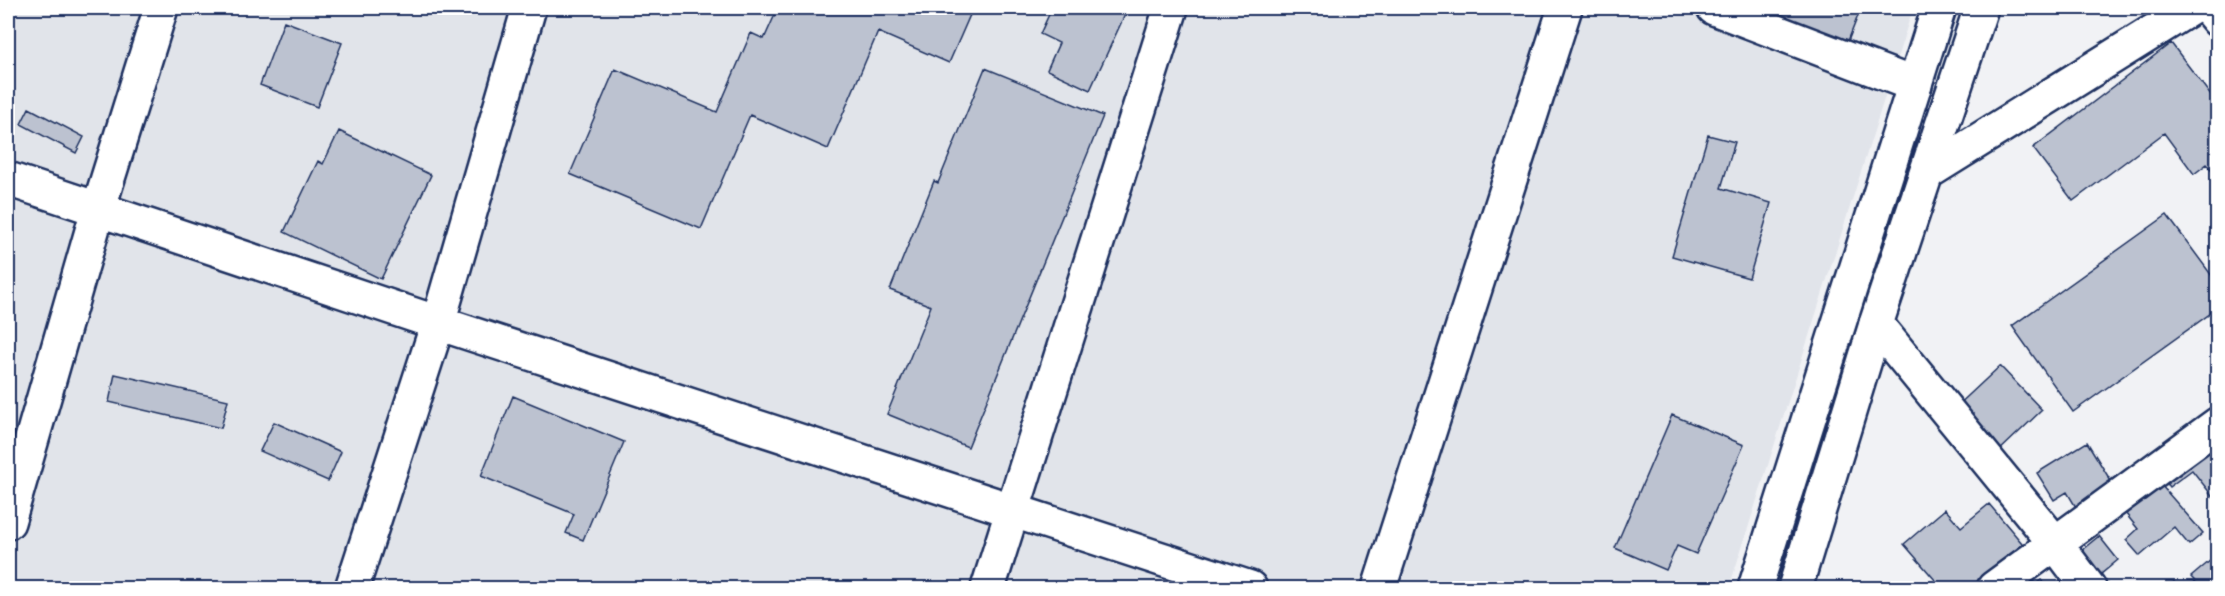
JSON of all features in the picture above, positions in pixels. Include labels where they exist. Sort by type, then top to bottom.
[{"type":"street","points":[[8,522],[98,210],[161,8]]},
{"type":"street","points":[[352,588],[438,323],[530,8]]},
{"type":"street","points":[[988,588],[1171,8]]},
{"type":"street","points":[[1379,588],[1565,8]]},
{"type":"street","points":[[1714,8],[1915,85]]},
{"type":"street","points":[[1755,588],[1939,8]]},
{"type":"street","points":[[1795,588],[1876,324],[1981,8]]},
{"type":"street","points":[[1928,172],[2191,8]]},
{"type":"street","points":[[2208,8],[2217,20]]},
{"type":"street","points":[[8,178],[438,323],[1250,588]]},
{"type":"street","points":[[1876,324],[2089,588]]},
{"type":"street","points":[[1994,588],[2217,424]]},
{"type":"shaded area","points":[[8,8],[1913,8],[1729,588],[8,588]]},
{"type":"building","points":[[778,8],[973,8],[949,63],[878,32],[828,149],[750,115],[701,229],[570,174],[615,69],[717,112],[751,33],[764,39]]},
{"type":"building","points":[[1052,8],[1128,8],[1090,90],[1047,70],[1059,43],[1040,34]]},
{"type":"building","points":[[1762,8],[1861,8],[1848,41]]},
{"type":"building","points":[[284,21],[342,43],[317,107],[260,85]]},
{"type":"building","points":[[2171,43],[2218,105],[2218,178],[2207,164],[2194,174],[2164,133],[2073,201],[2033,148]]},
{"type":"building","points":[[985,68],[1103,116],[968,447],[887,414],[931,306],[890,290],[934,181],[938,183]]},
{"type":"building","points":[[29,108],[84,137],[76,153],[21,124]]},
{"type":"building","points":[[339,131],[431,175],[381,279],[284,232],[318,161],[323,164]]},
{"type":"building","points":[[1708,135],[1735,142],[1721,188],[1771,203],[1749,278],[1672,256]]},
{"type":"building","points":[[2167,215],[2218,284],[2218,308],[2073,412],[2012,326]]},
{"type":"building","points":[[2000,366],[2042,410],[1996,454],[1954,409]]},
{"type":"building","points":[[115,374],[228,400],[221,428],[109,402]]},
{"type":"building","points":[[513,396],[624,442],[583,540],[566,533],[574,514],[481,476]]},
{"type":"building","points":[[1672,415],[1744,445],[1696,554],[1677,546],[1666,570],[1615,548]]},
{"type":"building","points":[[274,422],[341,452],[328,481],[260,451]]},
{"type":"building","points":[[2218,435],[2218,503],[2192,470],[2169,487],[2160,476]]},
{"type":"building","points":[[2087,442],[2117,491],[2080,514],[2067,492],[2054,500],[2037,473]]},
{"type":"building","points":[[2161,485],[2203,533],[2189,545],[2174,527],[2140,556],[2126,540],[2138,529],[2126,514]]},
{"type":"building","points":[[1989,504],[2027,549],[1979,588],[1942,588],[1904,544],[1945,509],[1961,527]]},
{"type":"building","points":[[2099,536],[2118,560],[2100,575],[2107,585],[2102,588],[2061,567]]},
{"type":"building","points":[[2218,554],[2218,588],[2201,588],[2191,577]]},
{"type":"building","points":[[2041,580],[2048,588],[2030,588]]},
{"type":"building","points":[[2174,582],[2179,588],[2165,588]]}]
